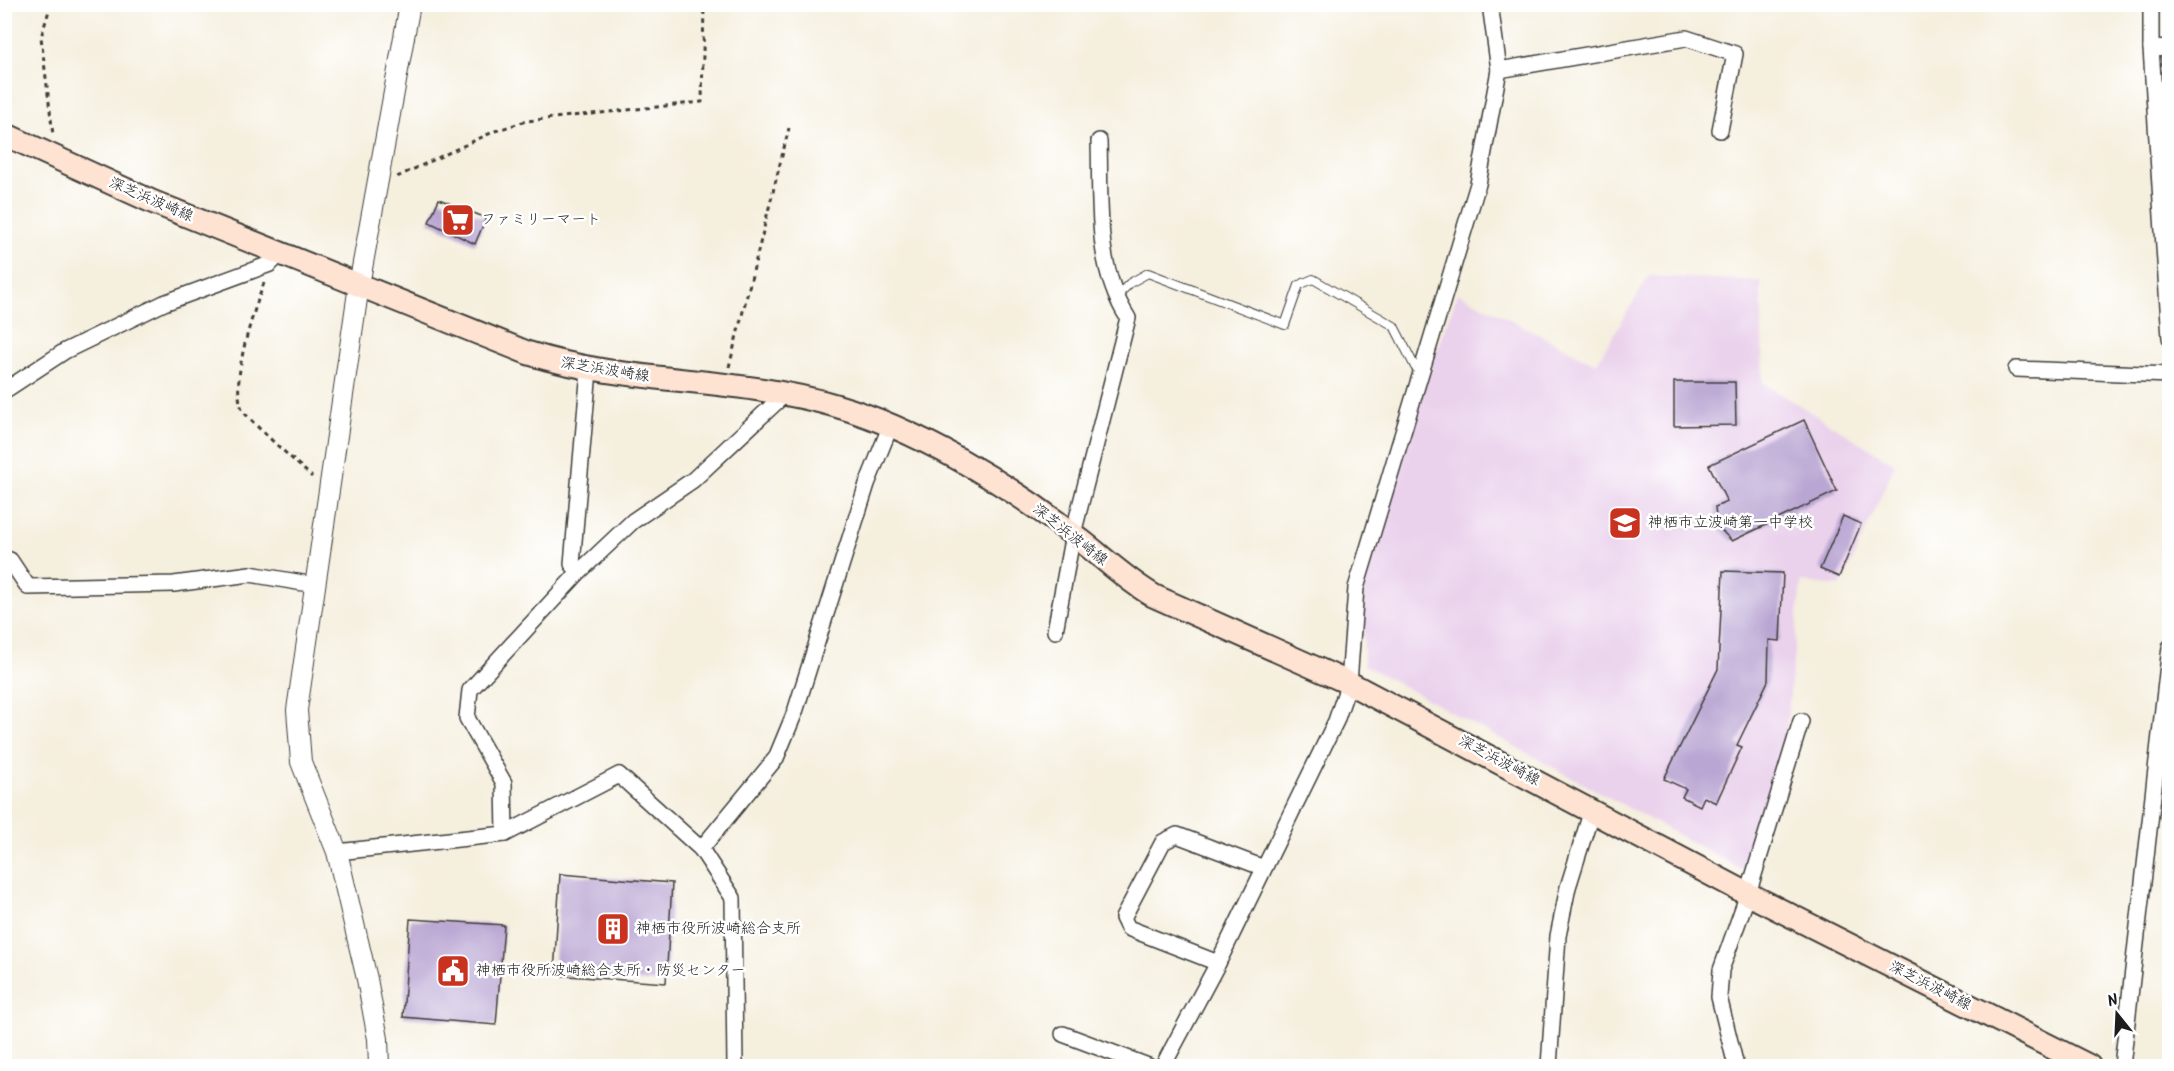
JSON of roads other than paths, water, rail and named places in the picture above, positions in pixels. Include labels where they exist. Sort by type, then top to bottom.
[{"type":"main road","name":"深芝浜波崎線","points":[[4,134],[49,157],[275,259],[359,285],[528,353],[590,370],[785,394],[837,406],[890,427],[988,476],[1073,534],[1134,584],[1154,596],[1349,683],[1748,894],[2089,1066]]},
{"type":"street","points":[[379,1066],[378,1039],[369,989],[337,852],[301,762],[297,710],[359,285],[410,4]]},
{"type":"street","points":[[1163,1066],[1218,963],[1336,721],[1349,683],[1356,588],[1478,184],[1499,70],[1490,4]]},
{"type":"street","points":[[2151,4],[2151,48],[2169,338]]},
{"type":"street","points":[[1499,70],[1686,38],[1735,54],[1720,130]]},
{"type":"street","points":[[2151,48],[2169,49]]},
{"type":"street","points":[[1055,631],[1073,534],[1128,318],[1115,298],[1103,257],[1099,141]]},
{"type":"street","points":[[4,391],[65,351],[164,303],[275,259]]},
{"type":"street","points":[[2016,369],[2169,375]]},
{"type":"street","points":[[579,572],[572,564],[590,370]]},
{"type":"street","points":[[505,834],[504,783],[467,718],[470,690],[579,572],[633,521],[693,480],[785,394]]},
{"type":"street","points":[[700,849],[776,758],[795,712],[867,484],[890,427]]},
{"type":"street","points":[[4,558],[10,560],[28,587],[174,584],[250,574],[315,585]]},
{"type":"street","points":[[2121,1066],[2169,647]]},
{"type":"street","points":[[1736,1066],[1719,997],[1721,970],[1748,894],[1801,721]]},
{"type":"street","points":[[337,852],[505,834],[619,775],[700,849],[733,898],[735,1066]]},
{"type":"street","points":[[1548,1066],[1558,936],[1568,887],[1592,810]]},
{"type":"street","points":[[1218,963],[1128,928],[1123,918],[1163,842],[1177,835],[1264,868]]},
{"type":"street","points":[[1063,1035],[1148,1066]]},
{"type":"lane","points":[[1115,298],[1130,283],[1148,273],[1284,325],[1299,285],[1313,279],[1394,326],[1415,368],[1421,371]]},
{"type":"place","name":"ファミリーマート","points":[[458,220]]},
{"type":"place","name":"神栖市立波崎第一中学校","points":[[1625,523]]},
{"type":"place","name":"神栖市役所波崎総合支所","points":[[613,929]]},
{"type":"place","name":"神栖市役所波崎総合支所・防災センター","points":[[453,971]]}]
